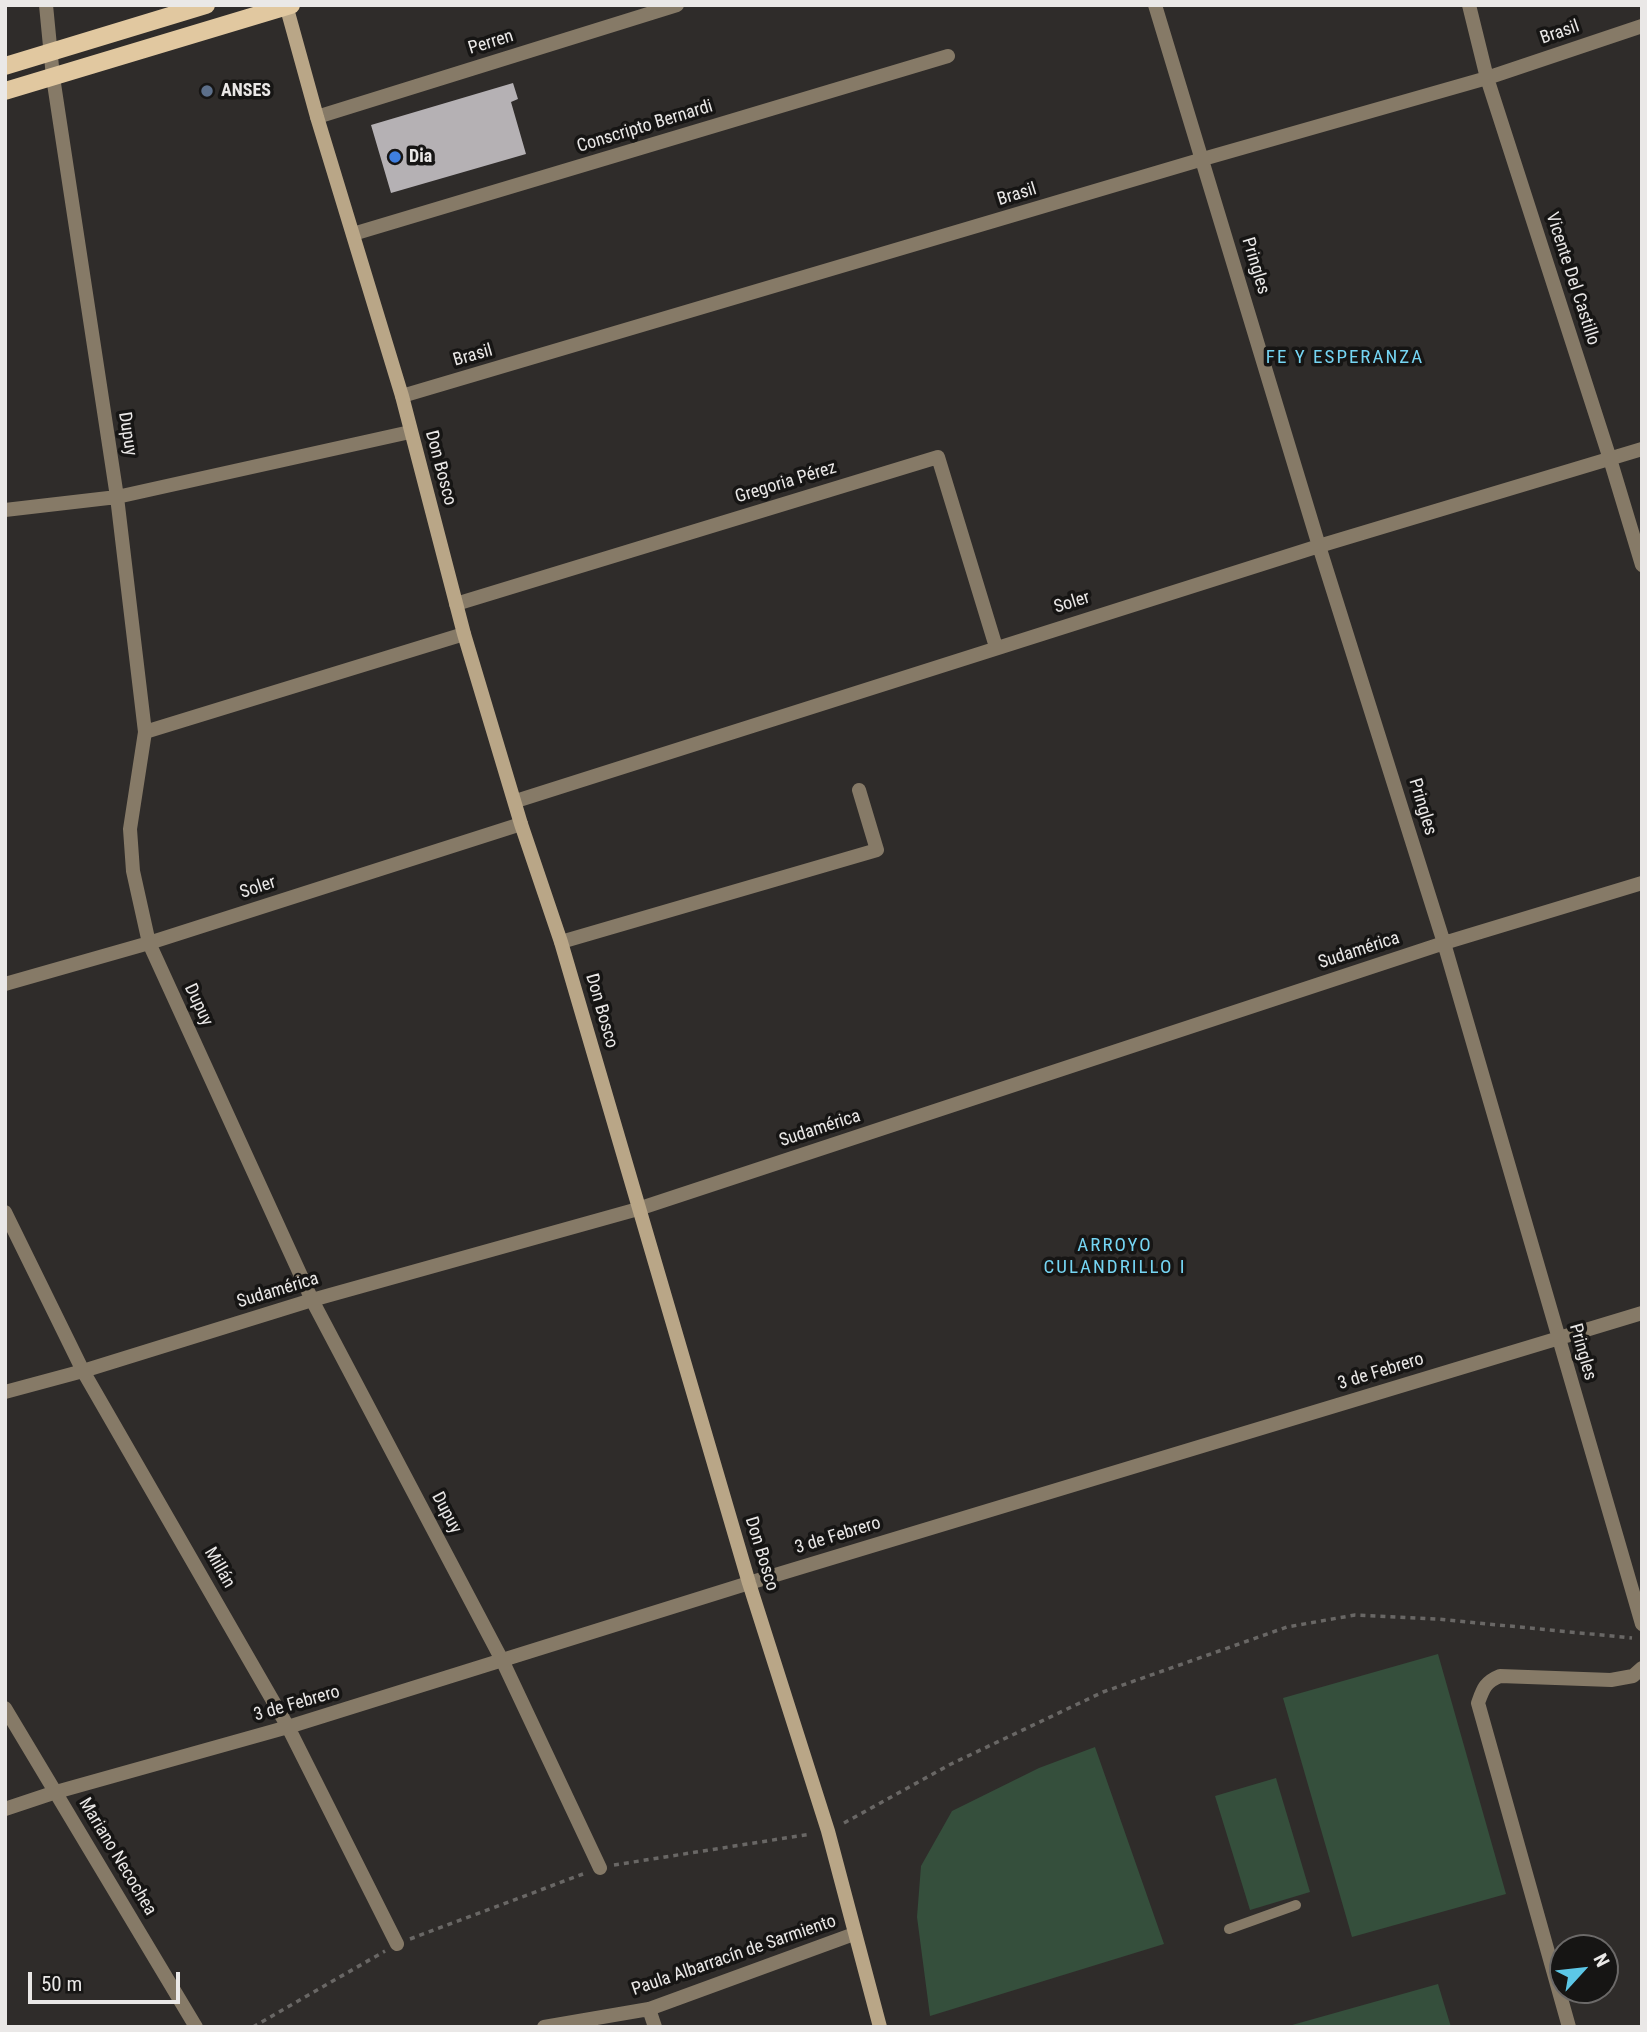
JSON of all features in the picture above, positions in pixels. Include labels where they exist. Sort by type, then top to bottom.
[{"type":"main road","points":[[5,66],[206,5]]},
{"type":"main road","points":[[5,91],[288,6]]},
{"type":"main road","name":"Don Bosco","points":[[288,6],[317,117],[402,396],[464,634],[561,942],[749,1583],[828,1831],[880,2027]]},
{"type":"street","name":"Dupuy","points":[[46,5],[53,76],[117,497],[145,732],[130,829],[132,871],[149,943],[312,1300],[503,1662],[600,1868]]},
{"type":"street","name":"Perren","points":[[317,117],[677,5]]},
{"type":"street","name":"Pringles","points":[[1155,5],[1319,546],[1444,943],[1642,1624]]},
{"type":"street","name":"Vicente Del Castillo","points":[[1469,5],[1487,78],[1642,565]]},
{"type":"street","name":"Brasil","points":[[402,396],[1203,159],[1487,78],[1642,26]]},
{"type":"street","name":"Conscripto Bernardi","points":[[354,234],[948,56]]},
{"type":"street","points":[[5,510],[117,497],[410,432]]},
{"type":"street","name":"Soler","points":[[516,801],[1319,546],[1642,449]]},
{"type":"street","name":"Gregoria Pérez","points":[[456,604],[938,457],[996,647]]},
{"type":"street","points":[[145,732],[464,634]]},
{"type":"street","points":[[561,942],[877,850],[859,790]]},
{"type":"street","name":"Soler","points":[[5,984],[149,943],[522,824]]},
{"type":"street","name":"Sudamérica","points":[[5,1392],[83,1371],[312,1300],[638,1209],[1444,943],[1642,883]]},
{"type":"street","name":"Millán","points":[[5,1212],[83,1371],[288,1727],[397,1944]]},
{"type":"street","name":"3 de Febrero","points":[[5,1809],[503,1662],[749,1583],[1642,1313]]},
{"type":"street","points":[[1569,2027],[1478,1703],[1489,1681],[1500,1676],[1611,1680],[1633,1676],[1642,1668]]},
{"type":"street","name":"Mariano Necochea","points":[[5,1708],[196,2027]]},
{"type":"street","name":"Paula Albarracín de Sarmiento","points":[[544,2027],[649,2009],[854,1934]]},
{"type":"street","points":[[649,2009],[655,2027]]},
{"type":"lane","points":[[1229,1929],[1296,1905]]},
{"type":"path","points":[[253,2027],[397,1944],[600,1868],[828,1831],[951,1764],[1103,1692],[1287,1627],[1355,1615],[1437,1619],[1642,1639]]},
{"type":"green space","points":[[1438,1654],[1506,1894],[1352,1937],[1283,1698]]},
{"type":"green space","points":[[1095,1747],[1164,1944],[930,2016],[917,1917],[921,1866],[952,1811],[1039,1768]]},
{"type":"green space","points":[[1276,1778],[1310,1892],[1250,1910],[1215,1796]]},
{"type":"green space","points":[[1438,1984],[1451,2027],[1285,2027]]},
{"type":"building","points":[[513,83],[518,99],[511,102],[526,154],[391,193],[371,125]]},
{"type":"place","name":"ANSES","points":[[207,91]]},
{"type":"place","name":"Dia","points":[[395,157]]},
{"type":"district","name":"FE Y ESPERANZA","points":[[1345,358]]},
{"type":"district","name":"ARROYO CULANDRILLO I","points":[[1115,1257]]}]
